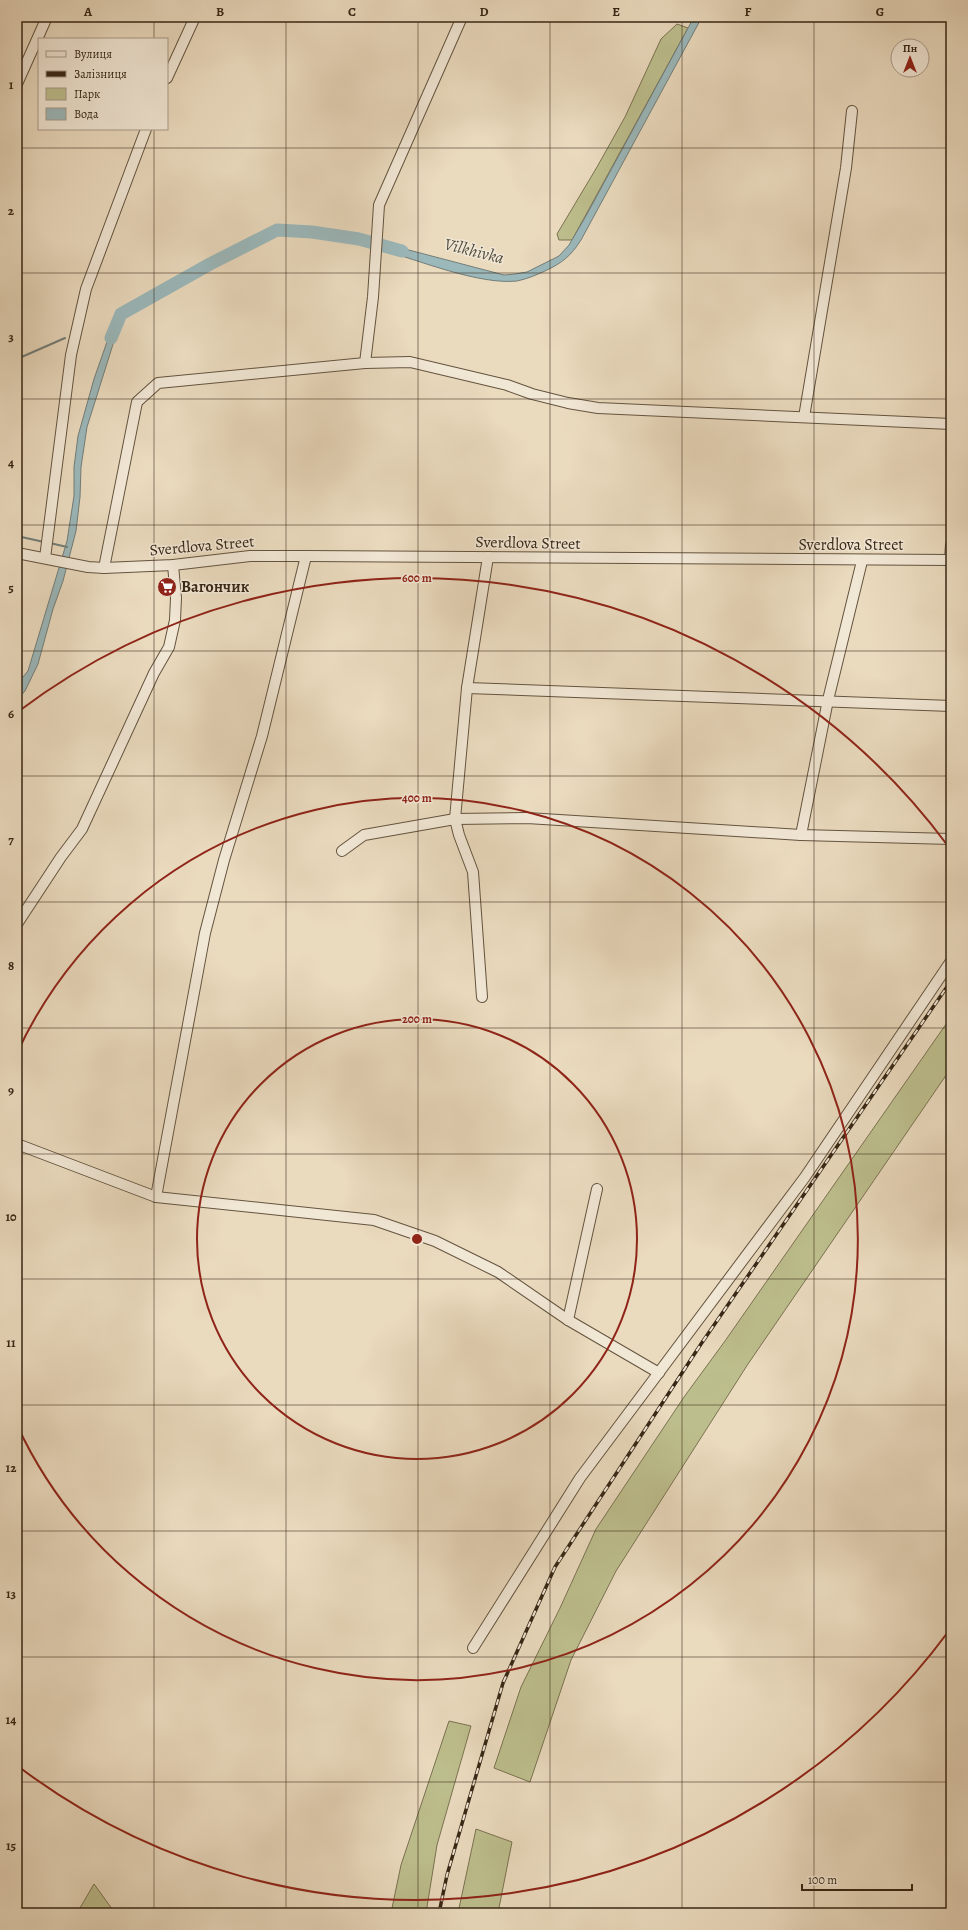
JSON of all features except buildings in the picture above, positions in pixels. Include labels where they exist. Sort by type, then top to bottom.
[{"type":"street","points":[[17,84],[46,17]]},
{"type":"street","points":[[168,76],[194,17]]},
{"type":"street","points":[[365,363],[375,270],[376,231],[379,205],[462,17]]},
{"type":"street","points":[[804,417],[846,168],[852,111]]},
{"type":"street","points":[[49,559],[71,355],[86,289],[146,130]]},
{"type":"street","points":[[104,568],[137,402],[158,383],[365,363],[410,362],[507,385],[532,394],[598,408],[951,424]]},
{"type":"street","points":[[950,560],[951,545]]},
{"type":"street","name":"Sverdlova Street","points":[[17,553],[88,567],[104,568],[173,565],[250,556],[862,561],[950,560]]},
{"type":"street","points":[[156,1197],[205,933],[224,860],[262,736],[306,556]]},
{"type":"street","points":[[482,997],[473,872],[459,835],[455,818],[467,688],[488,557]]},
{"type":"street","points":[[801,835],[828,700],[862,561]]},
{"type":"street","points":[[17,924],[61,857],[82,829],[154,673],[169,647],[175,620],[176,598],[173,565]]},
{"type":"street","points":[[467,688],[828,700],[951,706]]},
{"type":"street","points":[[342,851],[364,835],[455,818],[527,818],[801,835],[951,839]]},
{"type":"street","points":[[473,1648],[580,1478],[805,1177],[951,961]]},
{"type":"street","points":[[17,1144],[156,1197],[374,1220],[435,1242],[498,1272],[568,1320],[659,1373]]},
{"type":"street","points":[[568,1320],[596,1189]]},
{"type":"green space","points":[[677,24],[688,28],[572,240],[559,240],[557,234],[625,117],[661,39]]},
{"type":"green space","points":[[951,1017],[951,1068],[748,1364],[616,1571],[571,1660],[530,1782],[494,1768],[521,1687],[560,1608],[596,1529],[684,1397],[725,1341]]},
{"type":"green space","points":[[449,1721],[471,1726],[437,1845],[426,1913],[391,1913],[401,1865]]},
{"type":"green space","points":[[476,1829],[512,1842],[498,1913],[458,1913]]},
{"type":"green space","points":[[94,1884],[115,1913],[77,1913]]},
{"type":"water","points":[[694,17],[702,17],[581,240],[570,255],[561,262],[528,278],[517,281],[502,281],[468,276],[383,250],[386,244],[504,275],[527,272],[559,256],[569,245],[586,216]]},
{"type":"water","points":[[115,319],[120,322],[87,427],[81,467],[80,497],[76,531],[63,581],[53,609],[38,664],[25,691],[17,700],[17,684],[28,671],[67,541],[74,496],[74,467],[78,436],[94,379]]},
{"type":"waterway","name":"Vilkhivka","points":[[111,338],[121,314],[210,264],[277,230],[312,232],[359,239],[402,251]]},
{"type":"waterway","points":[[17,359],[65,338]]},
{"type":"waterway","points":[[17,536],[44,542]]},
{"type":"waterway","points":[[50,543],[67,547]]},
{"type":"railway","points":[[439,1913],[447,1875],[503,1683],[555,1567],[701,1344],[951,981]]},
{"type":"place","name":"Вагончик","points":[[167,587]]}]
